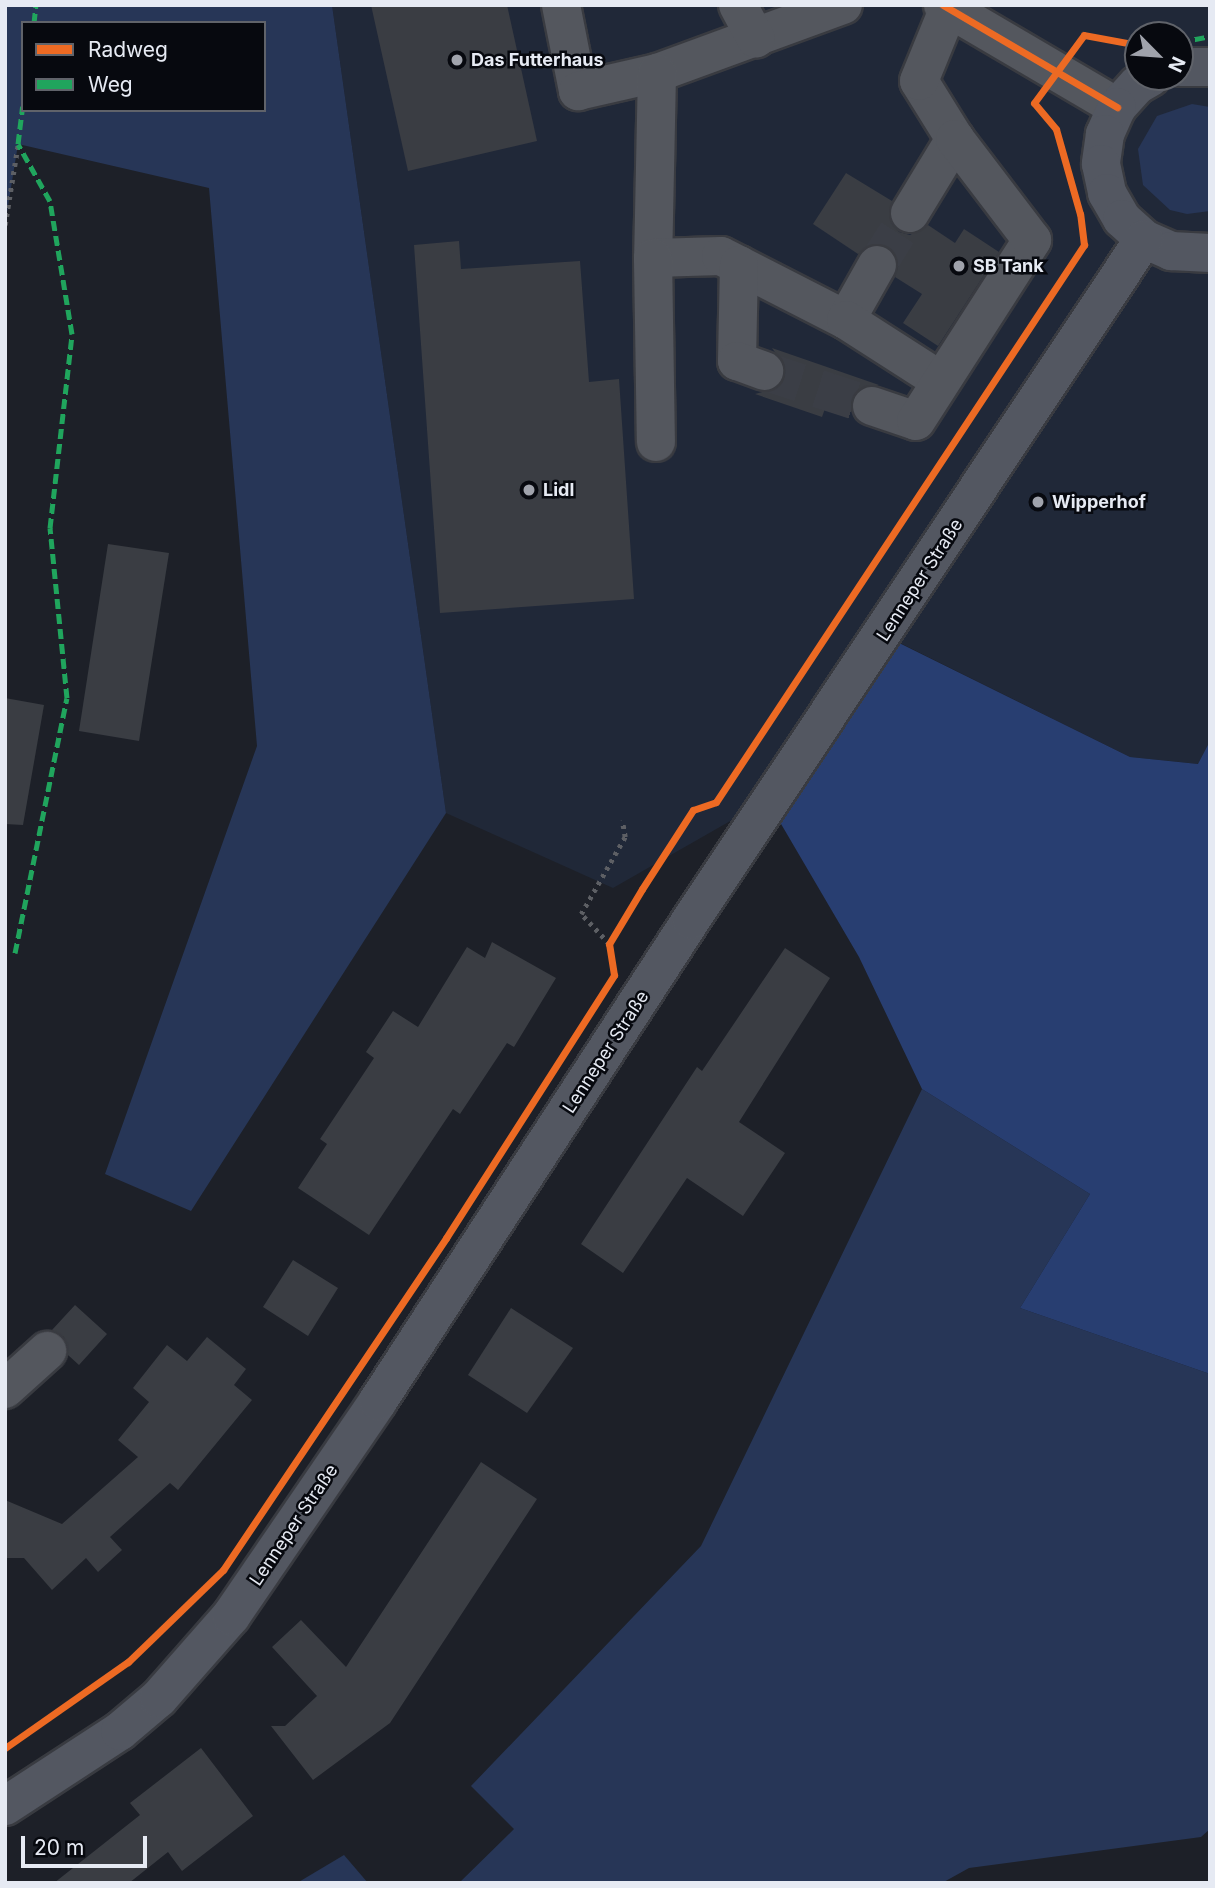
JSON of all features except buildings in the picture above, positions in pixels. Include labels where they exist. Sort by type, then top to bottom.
[{"type":"main road","points":[[1132,91],[1117,107],[1105,134],[1101,164],[1107,193],[1122,219],[1144,239],[1171,251],[1210,253]]},
{"type":"main road","name":"Lenneper Straße","points":[[5,1806],[120,1731],[159,1698],[231,1616],[379,1401],[691,920],[1144,239]]},
{"type":"street","points":[[561,5],[578,92],[657,73],[843,5]]},
{"type":"street","points":[[738,5],[756,39]]},
{"type":"street","points":[[872,406],[916,421],[1032,240],[955,139],[919,81],[947,6],[1117,107]]},
{"type":"street","points":[[656,442],[653,258],[657,73]]},
{"type":"street","points":[[910,213],[955,139]]},
{"type":"street","points":[[653,258],[721,256],[846,320],[942,381]]},
{"type":"street","points":[[739,265],[737,361],[764,371]]},
{"type":"street","points":[[846,320],[877,265]]},
{"type":"street","points":[[5,1389],[47,1351]]},
{"type":"path","points":[[5,225],[18,144]]},
{"type":"path","points":[[609,944],[582,914],[625,837],[622,820]]},
{"type":"shaded area","points":[[5,5],[332,5],[446,813],[191,1211],[105,1174],[257,746],[209,188],[18,144],[5,225]]},
{"type":"shaded area","points":[[332,5],[1210,5],[1210,741],[1199,764],[1130,757],[884,635],[767,800],[613,888],[446,813]]},
{"type":"shaded area","points":[[1192,104],[1210,107],[1210,211],[1187,214],[1170,210],[1143,185],[1138,149],[1157,116]]},
{"type":"shaded area","points":[[883,635],[1130,757],[1198,764],[1210,741],[1210,1374],[1020,1308],[1090,1194],[922,1089],[859,957],[767,800]]},
{"type":"shaded area","points":[[922,1089],[1090,1194],[1020,1308],[1210,1374],[1210,1829],[1201,1837],[969,1868],[942,1883],[459,1883],[514,1829],[471,1786],[701,1546]]},
{"type":"shaded area","points":[[344,1855],[368,1883],[297,1883]]},
{"type":"tunnel","points":[[877,265],[910,213]]},
{"type":"tunnel","points":[[764,371],[872,406]]},
{"type":"marked path","points":[[34,21],[36,5]]},
{"type":"marked path","points":[[1194,39],[1210,36]]},
{"type":"marked path","points":[[15,953],[67,698],[50,528],[72,334],[50,201],[18,144],[22,112]]},
{"type":"cycle path","points":[[943,5],[1117,107]]},
{"type":"cycle path","points":[[5,1748],[128,1662],[223,1570],[446,1238],[614,975],[609,944],[642,889],[693,810],[716,802],[1084,245],[1080,214],[1056,129],[1034,103],[1084,35],[1124,42]]},
{"type":"place","name":"Das Futterhaus","points":[[457,60]]},
{"type":"place","name":"SB Tank","points":[[959,266]]},
{"type":"place","name":"Lidl","points":[[529,490]]},
{"type":"place","name":"Wipperhof","points":[[1038,502]]}]
